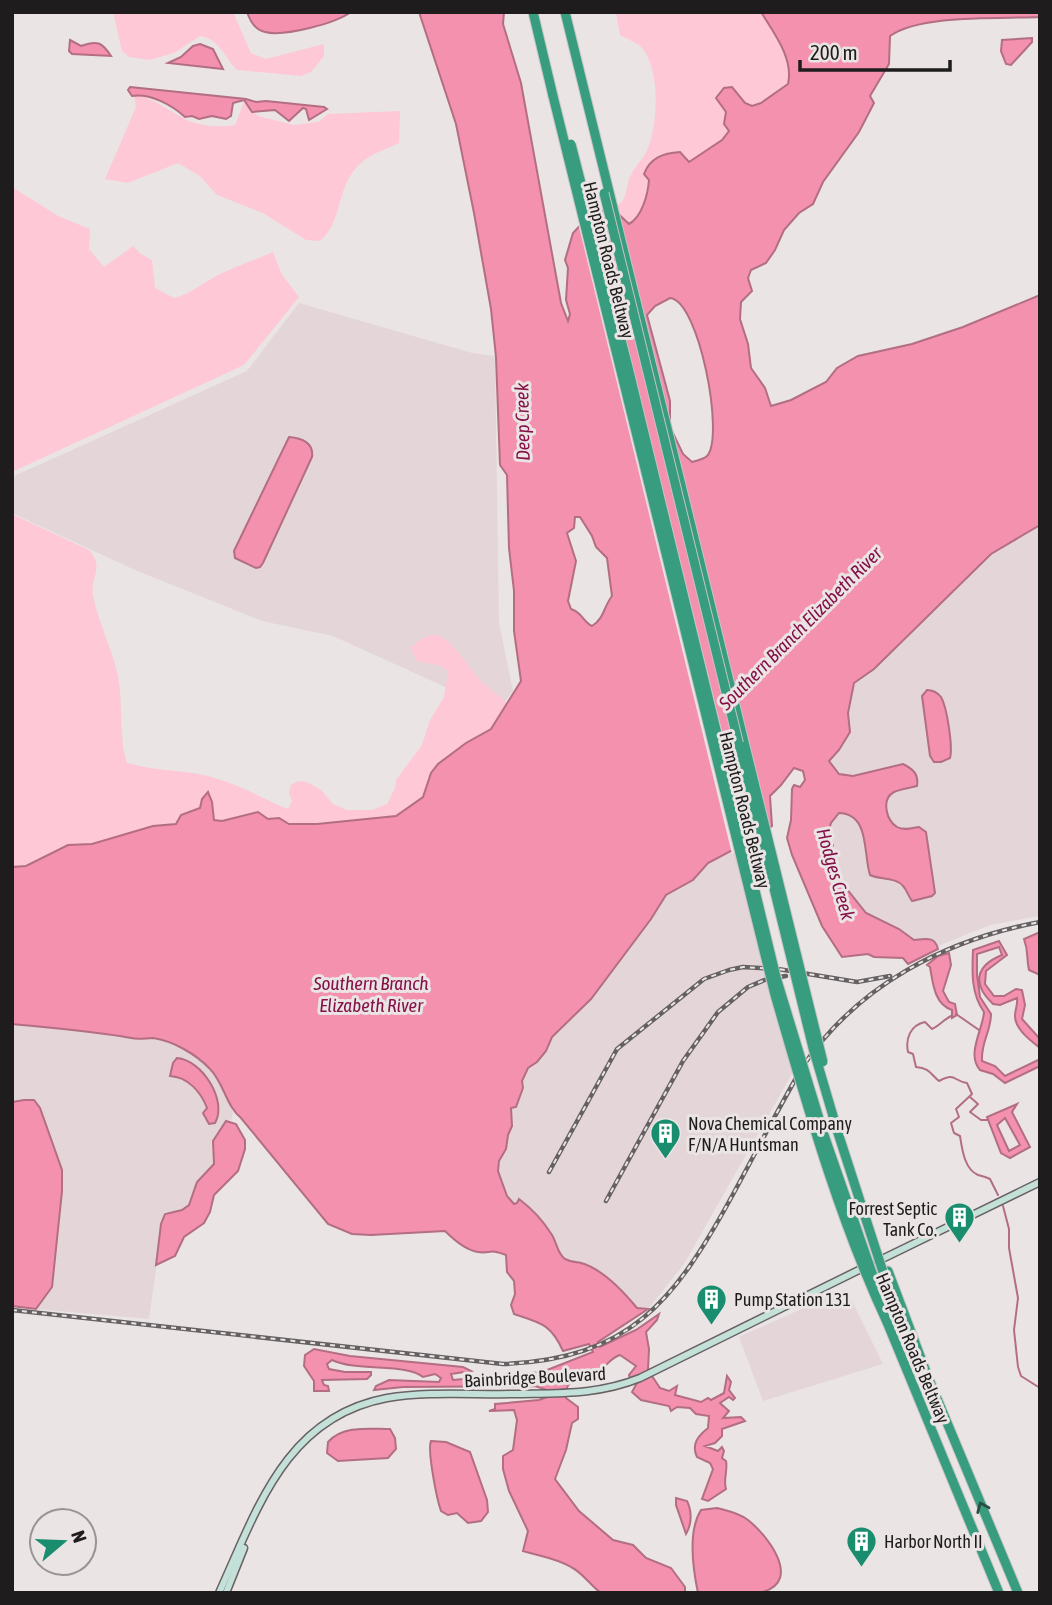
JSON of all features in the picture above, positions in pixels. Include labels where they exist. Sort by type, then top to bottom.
[{"type":"highway","name":"Hampton Roads Beltway","points":[[536,12],[775,995],[848,1228],[999,1593]]},
{"type":"highway","name":"Hampton Roads Beltway","points":[[562,12],[825,1070],[886,1271],[1018,1593]]},
{"type":"main road","name":"Bainbridge Boulevard","points":[[219,1593],[275,1475],[293,1451],[321,1426],[354,1408],[409,1396],[603,1390],[624,1384],[1040,1182]]},
{"type":"main road","name":"Bainbridge Boulevard","points":[[226,1593],[252,1523]]},
{"type":"shaded area","points":[[113,12],[233,12],[251,53],[266,59],[324,44],[324,56],[311,72],[301,76],[237,70],[217,45],[200,36],[174,53],[150,60],[129,57],[122,51]]},
{"type":"shaded area","points":[[616,12],[778,12],[786,56],[798,80],[629,264],[608,566],[583,520],[575,517],[567,256],[568,246],[577,227],[623,200],[633,171],[646,152],[654,125],[655,83],[649,59],[643,49],[620,35]]},
{"type":"shaded area","points":[[134,94],[154,101],[190,121],[216,126],[235,125],[244,102],[258,116],[294,125],[318,122],[328,114],[400,111],[399,143],[360,163],[345,186],[333,224],[327,233],[320,241],[306,240],[263,213],[217,195],[200,176],[178,163],[128,183],[105,179],[136,107]]},
{"type":"shaded area","points":[[12,187],[58,216],[90,229],[89,249],[104,267],[133,246],[152,260],[155,288],[174,298],[192,291],[220,274],[273,252],[282,275],[299,297],[244,365],[12,472]]},
{"type":"shaded area","points":[[299,303],[472,353],[495,356],[499,623],[513,691],[498,711],[333,636],[262,621],[135,570],[12,513],[12,477],[247,371]]},
{"type":"shaded area","points":[[12,514],[89,550],[94,557],[97,568],[93,595],[117,672],[127,763],[207,776],[236,785],[288,809],[292,801],[289,793],[291,785],[298,781],[307,782],[321,790],[333,804],[347,810],[372,810],[387,804],[396,780],[422,745],[430,720],[444,697],[448,671],[441,666],[417,661],[410,647],[428,636],[435,635],[448,641],[482,682],[508,704],[491,729],[438,764],[431,773],[423,798],[396,816],[317,824],[289,824],[279,818],[214,820],[208,792],[200,808],[181,815],[177,824],[153,826],[92,844],[68,845],[26,866],[12,867]]},
{"type":"shaded area","points":[[1040,525],[1040,916],[990,925],[938,946],[936,942],[914,940],[866,913],[839,879],[826,836],[831,822],[839,813],[848,813],[856,819],[863,831],[867,865],[878,879],[899,882],[906,888],[908,898],[935,893],[926,832],[919,827],[904,830],[895,826],[888,818],[886,808],[888,798],[894,792],[917,786],[916,775],[903,764],[853,776],[839,774],[829,761],[850,732],[848,713],[854,683],[874,669],[992,554]]},
{"type":"shaded area","points":[[743,845],[797,1065],[684,1264],[648,1309],[637,1308],[625,1294],[566,1259],[558,1252],[554,1238],[530,1207],[514,1204],[507,1196],[498,1171],[512,1126],[511,1108],[516,1107],[519,1101],[522,1081],[528,1068],[546,1051],[552,1037],[591,999],[666,895],[693,880],[708,863]]},
{"type":"shaded area","points":[[12,1024],[108,1033],[135,1039],[154,1038],[188,1051],[211,1069],[225,1091],[233,1112],[232,1118],[216,1140],[217,1166],[188,1211],[164,1212],[149,1319],[36,1309],[52,1287],[62,1170],[40,1108],[24,1100],[12,1102]]},
{"type":"shaded area","points":[[846,1289],[883,1364],[763,1401],[739,1337]]},
{"type":"water","points":[[247,12],[351,12],[309,28],[274,33],[261,31],[251,22]]},
{"type":"water","points":[[419,12],[504,12],[503,24],[521,83],[561,303],[568,321],[568,268],[565,260],[573,233],[590,215],[612,208],[629,224],[634,221],[644,205],[647,192],[649,180],[644,174],[654,160],[663,155],[680,152],[689,162],[722,140],[729,131],[724,124],[726,112],[716,98],[724,88],[732,87],[745,103],[752,106],[761,103],[788,84],[786,56],[761,12],[1040,12],[1040,17],[983,18],[921,24],[890,36],[889,64],[870,96],[874,103],[859,132],[823,182],[813,204],[799,213],[784,230],[766,263],[751,270],[748,278],[752,291],[741,302],[740,319],[748,344],[751,368],[765,388],[771,406],[791,400],[826,382],[837,368],[858,356],[912,344],[963,327],[1040,295],[1040,525],[991,554],[874,669],[854,683],[848,713],[850,732],[829,761],[839,774],[853,776],[903,764],[916,775],[917,786],[890,795],[886,810],[897,827],[919,827],[926,832],[935,893],[932,896],[912,901],[900,883],[870,875],[861,827],[849,815],[839,813],[831,823],[827,836],[833,845],[830,853],[839,879],[866,913],[899,929],[914,940],[932,940],[938,949],[908,964],[903,958],[874,957],[868,954],[842,957],[822,926],[787,838],[791,820],[792,789],[794,785],[800,787],[805,780],[803,771],[794,768],[770,796],[772,826],[708,863],[693,880],[666,895],[591,999],[552,1037],[546,1051],[528,1068],[516,1107],[511,1108],[512,1126],[506,1149],[499,1161],[498,1171],[507,1196],[514,1204],[519,1199],[537,1216],[552,1235],[562,1257],[597,1270],[619,1288],[637,1308],[648,1309],[598,1342],[600,1347],[636,1330],[659,1314],[646,1332],[649,1349],[648,1370],[660,1388],[669,1391],[677,1386],[675,1395],[701,1402],[724,1393],[727,1376],[731,1382],[729,1390],[735,1398],[733,1400],[729,1397],[720,1403],[729,1411],[723,1418],[741,1417],[745,1421],[722,1429],[722,1436],[715,1443],[705,1446],[718,1451],[722,1447],[722,1458],[726,1461],[726,1489],[708,1501],[702,1499],[713,1469],[710,1463],[697,1457],[695,1444],[708,1428],[709,1416],[696,1414],[690,1408],[677,1407],[671,1411],[669,1406],[641,1400],[632,1392],[637,1383],[631,1383],[629,1375],[636,1366],[620,1355],[595,1373],[571,1382],[567,1389],[566,1398],[578,1407],[578,1419],[572,1423],[566,1450],[555,1479],[579,1511],[613,1540],[633,1545],[646,1558],[671,1568],[685,1587],[685,1593],[601,1593],[571,1567],[523,1551],[528,1531],[509,1491],[503,1469],[503,1456],[513,1450],[517,1420],[514,1410],[489,1411],[495,1409],[495,1404],[539,1400],[547,1397],[547,1390],[535,1386],[403,1387],[374,1390],[376,1386],[389,1380],[439,1382],[441,1378],[435,1374],[423,1377],[406,1370],[355,1366],[332,1360],[327,1364],[329,1369],[371,1372],[371,1375],[367,1379],[322,1380],[329,1391],[314,1391],[314,1381],[304,1366],[305,1355],[314,1349],[350,1356],[463,1367],[471,1371],[451,1374],[453,1380],[542,1372],[593,1352],[589,1344],[563,1351],[554,1335],[544,1326],[514,1314],[511,1305],[515,1294],[514,1281],[507,1272],[506,1255],[469,1249],[445,1231],[352,1234],[328,1224],[236,1113],[210,1069],[176,1045],[153,1038],[134,1039],[12,1024],[12,867],[26,866],[68,845],[92,844],[153,826],[176,824],[181,815],[200,808],[202,799],[208,792],[214,820],[222,821],[258,812],[268,819],[279,818],[289,824],[396,816],[423,797],[431,773],[438,764],[491,729],[521,681],[514,631],[507,475],[500,465],[496,357],[491,309],[456,124]],"holes":[[[670,298],[681,305],[691,321],[711,398],[712,444],[707,456],[692,462],[683,454],[670,427],[670,401],[647,315],[655,306]],[[575,517],[580,517],[596,547],[607,558],[612,596],[599,620],[592,626],[571,609],[568,601],[576,561],[567,533],[574,528]]]},
{"type":"water","points":[[1032,38],[1032,42],[1011,65],[1006,64],[1001,51],[1002,40]]},
{"type":"water","points":[[70,40],[81,46],[99,44],[111,56],[72,54],[69,51]]},
{"type":"water","points":[[200,44],[213,49],[223,69],[168,63],[181,57],[193,46]]},
{"type":"water","points":[[130,87],[327,109],[309,120],[306,109],[303,108],[289,121],[275,110],[252,112],[244,100],[233,103],[231,116],[226,119],[212,116],[199,119],[185,117],[174,108],[153,98],[132,96],[128,90]]},
{"type":"water","points":[[289,437],[306,442],[311,448],[312,457],[263,563],[256,568],[235,558],[234,551]]},
{"type":"water","points":[[927,690],[941,697],[947,718],[950,758],[941,762],[934,762],[930,756],[922,696]]},
{"type":"water","points":[[1040,932],[1040,975],[1029,970],[1024,939]]},
{"type":"water","points":[[999,941],[1007,955],[986,971],[985,984],[994,996],[1004,996],[1016,989],[1022,990],[1025,1005],[1022,1019],[1040,1039],[1040,1048],[1018,1025],[1015,1016],[1017,998],[1000,1005],[993,1004],[979,983],[979,976],[986,964],[1002,955],[999,947],[977,954],[977,975],[980,997],[991,1014],[982,1061],[995,1066],[1005,1076],[1040,1059],[1040,1066],[1005,1083],[993,1074],[980,1070],[975,1057],[984,1012],[975,990],[973,950]]},
{"type":"water","points":[[949,953],[951,965],[943,991],[949,1002],[955,1004],[957,1015],[952,1018],[952,1010],[938,998],[930,967],[927,965],[938,956]]},
{"type":"water","points":[[177,1058],[195,1066],[210,1083],[218,1104],[215,1123],[209,1124],[203,1113],[207,1108],[193,1086],[183,1079],[170,1076]]},
{"type":"water","points":[[34,1100],[40,1108],[62,1170],[52,1287],[36,1309],[12,1306],[12,1102]]},
{"type":"water","points":[[1017,1104],[1012,1112],[1030,1147],[1010,1158],[1001,1153],[987,1117]],"holes":[[[1005,1118],[1020,1145],[1009,1151],[997,1125]]]},
{"type":"water","points":[[226,1121],[236,1124],[245,1140],[238,1171],[214,1195],[204,1223],[184,1237],[175,1256],[156,1265],[161,1224],[165,1214],[182,1210],[189,1205],[197,1182],[214,1164],[213,1141]]},
{"type":"water","points":[[357,1429],[390,1429],[395,1438],[396,1449],[388,1458],[338,1461],[327,1453],[328,1442],[341,1433]]},
{"type":"water","points":[[431,1441],[446,1442],[470,1452],[487,1500],[488,1512],[481,1521],[468,1523],[457,1513],[448,1515],[441,1511],[431,1464]]},
{"type":"water","points":[[676,1498],[687,1501],[690,1509],[686,1534],[676,1505]]},
{"type":"water","points":[[717,1508],[748,1520],[764,1535],[781,1568],[780,1578],[775,1586],[757,1593],[698,1593],[693,1562],[694,1529],[701,1510]]},
{"type":"pier","points":[[594,210],[750,845],[732,854],[578,223],[588,212]]},
{"type":"waterway","points":[[956,1014],[979,1030]]},
{"type":"waterway","name":"Hodges Creek","points":[[951,1016],[932,1029],[925,1022],[916,1026],[908,1037],[908,1052],[913,1054],[916,1067],[927,1070],[939,1081],[952,1077],[967,1083],[972,1094],[956,1109],[959,1117],[951,1123],[954,1133],[960,1136],[964,1158],[970,1168],[978,1175],[990,1179],[998,1195]]},
{"type":"waterway","points":[[970,1097],[978,1104],[970,1112],[981,1120],[987,1120]]},
{"type":"waterway","points":[[1003,1206],[1009,1229],[1009,1248],[1018,1298],[1014,1330],[1018,1367],[1021,1376],[1040,1388]]},
{"type":"railway","points":[[12,1310],[503,1364],[547,1360],[584,1351],[615,1337],[643,1318],[667,1295],[689,1267],[731,1198],[803,1066],[825,1037],[850,1012],[906,970],[938,954],[1005,930],[1040,922]]},
{"type":"railway","points":[[549,1172],[617,1049],[704,979],[743,967],[778,969],[857,982],[890,976]]},
{"type":"railway","points":[[606,1201],[683,1061],[718,1012],[748,987],[767,979],[786,976]]},
{"type":"place","name":"Nova Chemical Company F/N/A Huntsman","points":[[665,1160]]},
{"type":"place","name":"Forrest Septic Tank Co.","points":[[960,1245]]},
{"type":"place","name":"Pump Station 131","points":[[711,1326]]},
{"type":"place","name":"Harbor North II","points":[[861,1568]]},
{"type":"water label","name":"Deep Creek","points":[[522,422]]},
{"type":"water label","name":"Southern Branch Elizabeth River","points":[[800,628]]},
{"type":"water label","name":"Southern Branch Elizabeth River","points":[[371,994]]}]
